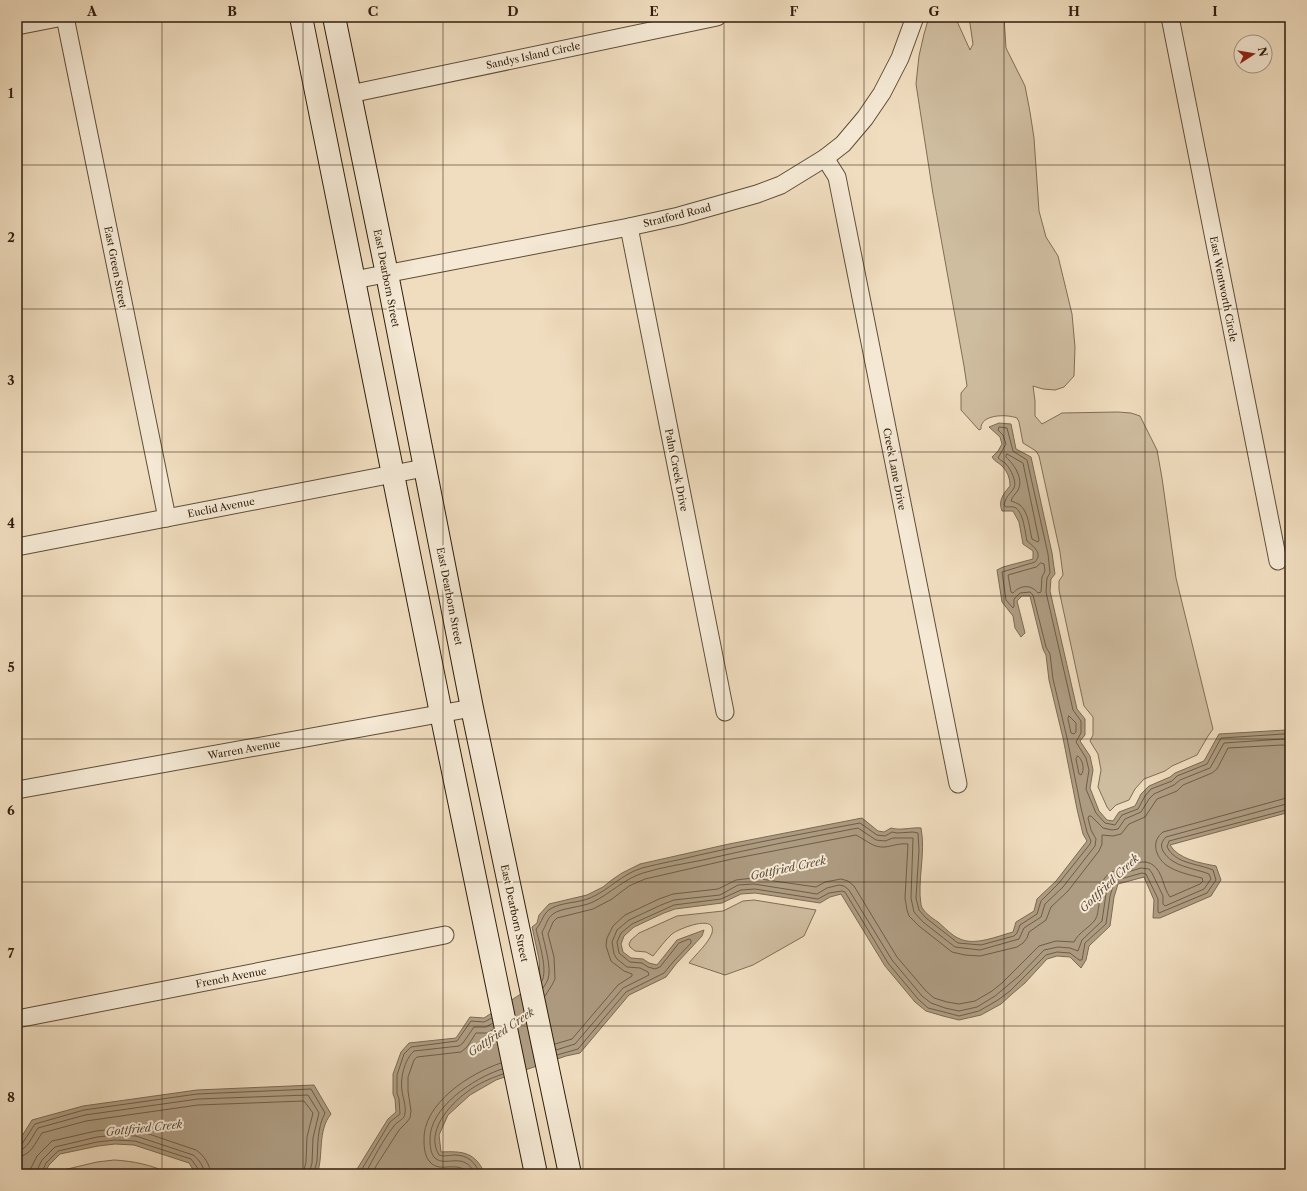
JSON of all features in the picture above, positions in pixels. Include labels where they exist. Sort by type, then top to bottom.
[{"type":"main road","points":[[301,17],[441,713],[536,1174]]},
{"type":"main road","name":"East Dearborn Street","points":[[334,17],[387,274],[472,708],[570,1174]]},
{"type":"street","points":[[17,26],[64,17]]},
{"type":"street","name":"East Green Street","points":[[64,17],[167,518]]},
{"type":"street","name":"Sandys Island Circle","points":[[350,94],[717,17]]},
{"type":"street","name":"Stratford Road","points":[[354,280],[629,228],[679,216],[757,194],[781,185],[825,158],[843,144],[865,118],[882,93],[900,58],[915,17]]},
{"type":"street","name":"East Wentworth Circle","points":[[1170,17],[1278,561]]},
{"type":"street","name":"Creek Lane Drive","points":[[825,158],[837,177],[958,784]]},
{"type":"street","name":"Palm Creek Drive","points":[[629,228],[725,712]]},
{"type":"street","name":"Euclid Avenue","points":[[17,547],[424,468]]},
{"type":"street","name":"Warren Avenue","points":[[17,790],[472,708]]},
{"type":"street","name":"French Avenue","points":[[17,1018],[445,935]]},
{"type":"shaded area","points":[[929,17],[953,17],[956,19],[970,50],[973,44],[969,17],[1004,17],[1006,48],[1025,86],[1034,138],[1039,211],[1046,237],[1058,256],[1072,314],[1075,347],[1074,376],[1064,387],[1055,390],[1033,386],[1035,416],[1042,424],[1062,413],[1131,413],[1140,416],[1157,450],[1176,578],[1213,729],[1197,755],[1172,766],[1165,771],[1144,779],[1135,789],[1129,800],[1116,805],[1110,811],[1098,787],[1101,770],[1098,754],[1090,741],[1093,735],[1093,717],[1084,706],[1059,590],[1059,581],[1063,575],[1060,552],[1039,456],[1036,451],[1023,443],[1017,418],[995,416],[985,420],[981,429],[979,430],[961,410],[961,393],[967,386],[933,194],[916,84],[919,56]]},
{"type":"shaded area","points":[[754,900],[816,910],[804,936],[753,965],[725,975],[689,963],[710,937],[712,927],[709,924],[696,924],[672,934],[653,956],[646,952],[635,951],[630,947],[629,944],[631,940],[639,933],[677,916],[723,911],[743,901]]},
{"type":"shaded area","points":[[114,1160],[143,1164],[170,1174],[56,1174],[59,1171],[97,1162]]},
{"type":"water","name":"Gottfried Creek","points":[[999,423],[1011,424],[1016,449],[1031,457],[1052,553],[1055,574],[1051,579],[1050,591],[1077,709],[1085,719],[1085,735],[1080,741],[1090,756],[1093,770],[1090,788],[1099,811],[1107,820],[1113,821],[1119,812],[1135,806],[1141,794],[1149,786],[1204,761],[1219,734],[1286,730],[1290,732],[1290,812],[1170,845],[1178,854],[1190,860],[1216,866],[1221,880],[1211,896],[1160,918],[1153,918],[1154,900],[1144,877],[1118,884],[1114,897],[1110,926],[1089,946],[1086,960],[1081,968],[1070,957],[1057,956],[1047,959],[1025,983],[1001,1004],[981,1015],[959,1020],[926,1011],[915,1002],[885,966],[841,894],[830,897],[820,903],[755,893],[741,894],[722,903],[675,909],[664,913],[634,927],[624,936],[621,944],[623,952],[631,958],[643,959],[649,963],[657,965],[677,940],[704,930],[702,936],[666,977],[629,995],[580,1053],[566,1056],[496,1080],[470,1095],[448,1115],[439,1135],[441,1152],[468,1154],[477,1161],[485,1174],[354,1174],[388,1119],[396,1112],[393,1094],[393,1074],[401,1052],[409,1043],[456,1038],[470,1017],[484,1018],[533,986],[540,977],[539,959],[532,927],[537,923],[539,915],[549,904],[587,895],[603,887],[622,873],[640,864],[729,844],[862,818],[878,831],[884,832],[891,828],[921,828],[923,847],[920,886],[921,905],[928,915],[957,938],[966,941],[979,941],[1013,932],[1016,922],[1034,911],[1037,899],[1056,881],[1087,841],[1083,834],[1077,809],[1063,738],[1049,680],[1046,655],[1043,649],[1030,596],[1022,596],[1017,601],[1025,633],[1021,637],[1015,628],[1013,616],[1002,602],[997,570],[1033,559],[1033,551],[1023,544],[1019,522],[1013,511],[1002,511],[1001,501],[1005,492],[1010,486],[1010,481],[1004,468],[992,457],[1002,444],[1000,437],[989,427]]},
{"type":"water","name":"Gottfried Creek","points":[[314,1085],[331,1114],[322,1135],[317,1174],[196,1174],[189,1163],[134,1145],[115,1144],[60,1154],[49,1165],[44,1174],[17,1174],[17,1144],[32,1120],[83,1106],[197,1090]]}]
